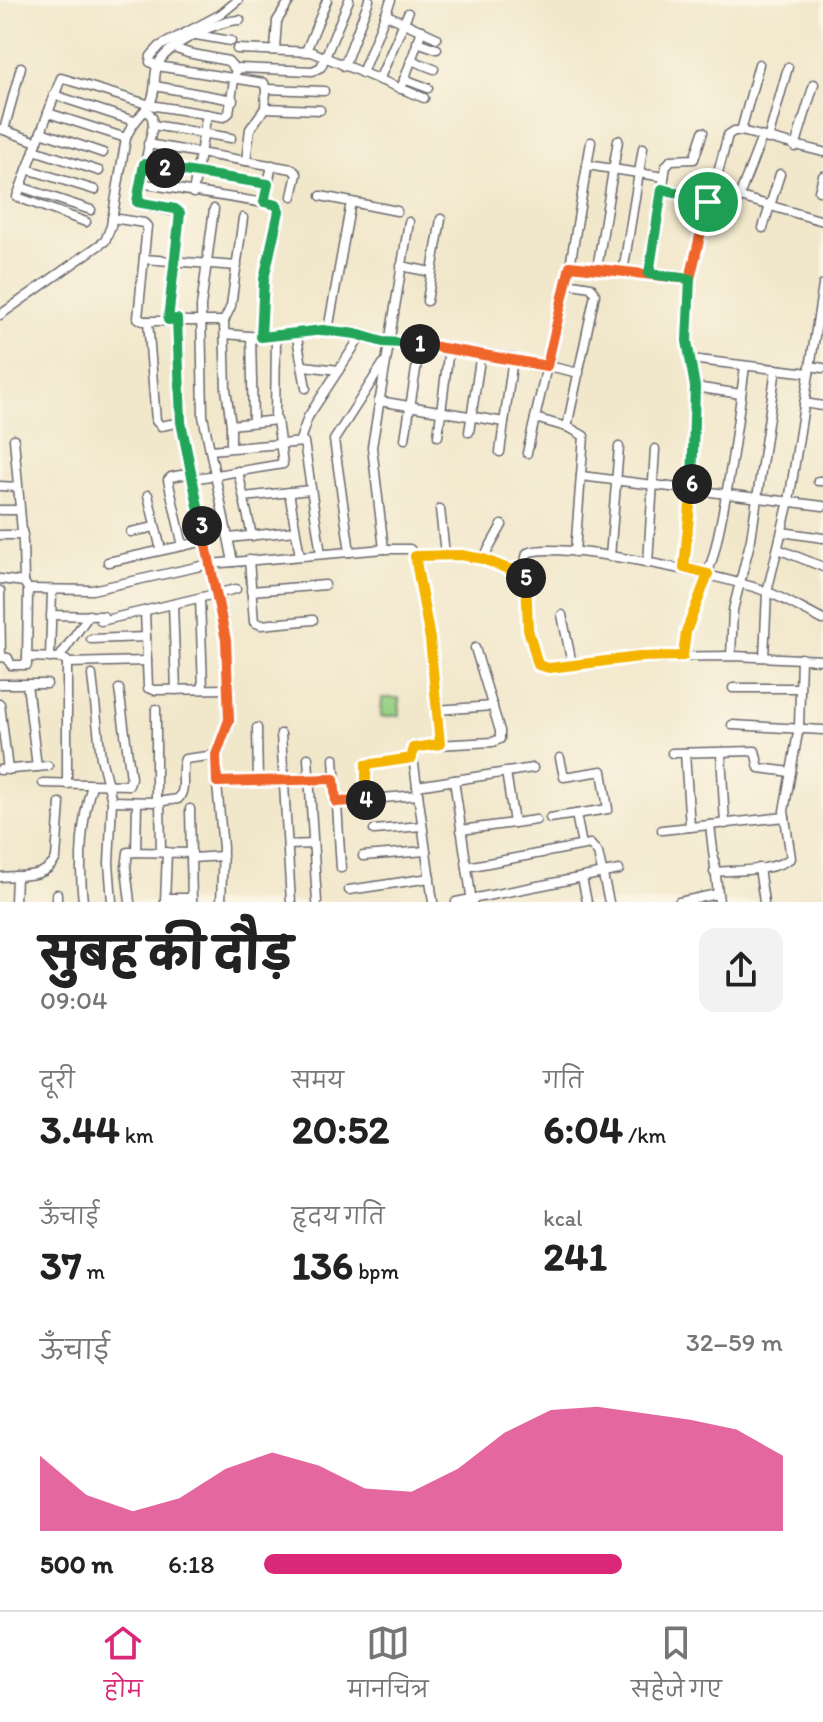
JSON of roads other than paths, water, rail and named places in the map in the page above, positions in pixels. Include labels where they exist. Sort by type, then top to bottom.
[{"type":"street","points":[[238,0],[221,14],[160,46],[150,60],[152,65],[157,66],[235,75],[262,82],[266,89],[265,108],[250,129],[246,161]]},
{"type":"street","points":[[273,0],[283,8]]},
{"type":"street","points":[[275,49],[277,21],[290,0]]},
{"type":"street","points":[[306,51],[327,0]]},
{"type":"street","points":[[235,75],[243,68],[313,71],[321,67],[349,0]]},
{"type":"street","points":[[344,66],[369,0]]},
{"type":"street","points":[[362,73],[391,0]]},
{"type":"street","points":[[379,80],[408,13]]},
{"type":"street","points":[[385,14],[437,38]]},
{"type":"street","points":[[0,315],[101,245],[109,234],[126,138],[134,121],[148,107],[161,59],[174,48],[220,22],[240,20]]},
{"type":"street","points":[[402,84],[422,30]]},
{"type":"street","points":[[196,35],[231,41]]},
{"type":"street","points":[[417,42],[437,49]]},
{"type":"street","points":[[86,222],[18,198],[63,77],[148,107],[227,116],[233,100],[235,75],[228,61],[174,48]]},
{"type":"street","points":[[237,49],[306,51],[379,80],[428,88]]},
{"type":"street","points":[[411,60],[434,69]]},
{"type":"street","points":[[741,131],[759,64]]},
{"type":"street","points":[[21,67],[2,130],[99,171]]},
{"type":"street","points":[[706,213],[728,219],[734,213],[765,138],[788,67]]},
{"type":"street","points":[[402,84],[424,98]]},
{"type":"street","points":[[795,147],[814,84]]},
{"type":"street","points":[[155,86],[233,100]]},
{"type":"street","points":[[266,89],[324,91]]},
{"type":"street","points":[[54,95],[134,121]]},
{"type":"street","points":[[148,107],[153,125],[137,198],[140,204],[175,209],[180,213],[174,261],[173,320],[181,422],[225,629],[229,726],[216,755],[223,856],[221,902]]},
{"type":"street","points":[[265,108],[320,110]]},
{"type":"street","points":[[48,113],[126,138]]},
{"type":"street","points":[[193,193],[207,114]]},
{"type":"street","points":[[153,125],[231,138]]},
{"type":"street","points":[[684,568],[695,387],[687,341],[690,279],[728,135],[741,131],[823,152]]},
{"type":"street","points":[[41,132],[103,153]]},
{"type":"street","points":[[656,275],[666,166],[671,160],[694,159],[703,132]]},
{"type":"street","points":[[597,269],[618,140]]},
{"type":"street","points":[[527,453],[570,266],[591,142]]},
{"type":"street","points":[[148,144],[272,165],[296,172],[292,196]]},
{"type":"street","points":[[623,272],[643,148]]},
{"type":"street","points":[[144,164],[268,184]]},
{"type":"street","points":[[264,202],[272,165]]},
{"type":"street","points":[[587,165],[664,177]]},
{"type":"street","points":[[27,169],[95,190]]},
{"type":"street","points":[[763,228],[780,174]]},
{"type":"street","points":[[819,191],[823,176]]},
{"type":"street","points":[[140,183],[277,205],[279,211],[264,279],[256,337],[253,422]]},
{"type":"street","points":[[21,187],[91,210]]},
{"type":"street","points":[[662,189],[708,202]]},
{"type":"street","points":[[321,196],[397,211]]},
{"type":"street","points":[[740,197],[823,221]]},
{"type":"street","points":[[328,330],[351,202]]},
{"type":"street","points":[[214,209],[200,319],[203,416],[233,562]]},
{"type":"street","points":[[112,218],[146,224],[140,320],[224,321]]},
{"type":"street","points":[[231,447],[224,321],[231,306],[243,218]]},
{"type":"street","points":[[427,301],[441,219]]},
{"type":"street","points":[[384,549],[371,458],[409,222]]},
{"type":"street","points":[[144,259],[237,266]]},
{"type":"street","points":[[401,266],[431,272]]},
{"type":"street","points":[[570,266],[690,279]]},
{"type":"street","points":[[566,283],[591,287],[595,291],[571,428]]},
{"type":"street","points":[[764,657],[767,592],[789,501],[823,285]]},
{"type":"street","points":[[148,321],[156,421],[161,426],[181,422]]},
{"type":"street","points":[[225,334],[256,337],[328,330],[388,342],[513,358],[579,373]]},
{"type":"street","points":[[296,332],[306,388]]},
{"type":"street","points":[[183,546],[168,480],[171,477],[215,475],[282,465],[279,423],[275,420],[276,336]]},
{"type":"street","points":[[300,440],[308,417],[364,336]]},
{"type":"street","points":[[405,439],[420,344]]},
{"type":"street","points":[[438,436],[449,348]]},
{"type":"street","points":[[469,432],[481,353]]},
{"type":"street","points":[[500,452],[513,358]]},
{"type":"street","points":[[690,359],[776,369],[823,368]]},
{"type":"street","points":[[350,552],[334,440],[386,360]]},
{"type":"street","points":[[304,366],[339,370]]},
{"type":"street","points":[[683,656],[686,632],[708,574],[726,494],[745,366]]},
{"type":"street","points":[[731,656],[733,610],[751,539],[776,369]]},
{"type":"street","points":[[695,387],[741,394]]},
{"type":"street","points":[[379,401],[504,422]]},
{"type":"street","points":[[804,403],[823,406]]},
{"type":"street","points":[[535,418],[571,428],[584,436],[575,552]]},
{"type":"street","points":[[231,425],[275,420]]},
{"type":"street","points":[[0,591],[1,657],[8,658],[11,665],[27,665],[26,586],[14,439]]},
{"type":"street","points":[[210,450],[300,440]]},
{"type":"street","points":[[300,440],[304,444],[321,554]]},
{"type":"street","points":[[610,557],[619,447]]},
{"type":"street","points":[[648,563],[655,449]]},
{"type":"street","points":[[238,471],[252,536]]},
{"type":"street","points":[[581,476],[823,506]]},
{"type":"street","points":[[0,486],[17,487]]},
{"type":"street","points":[[244,497],[310,490]]},
{"type":"street","points":[[289,492],[300,556]]},
{"type":"street","points":[[148,495],[161,550]]},
{"type":"street","points":[[440,509],[445,554]]},
{"type":"street","points":[[0,510],[20,510]]},
{"type":"street","points":[[483,559],[502,525]]},
{"type":"street","points":[[131,532],[155,527]]},
{"type":"street","points":[[229,538],[295,531]]},
{"type":"street","points":[[782,532],[823,538]]},
{"type":"street","points":[[0,535],[23,535]]},
{"type":"street","points":[[108,562],[205,541]]},
{"type":"street","points":[[0,579],[52,590],[92,590],[210,564],[403,547],[410,549],[415,556],[430,639],[440,744]]},
{"type":"street","points":[[778,549],[823,567]]},
{"type":"street","points":[[823,620],[767,592],[684,568],[575,552],[530,551],[526,557],[526,606],[536,662],[543,668],[639,657],[731,656],[823,660]]},
{"type":"street","points":[[415,556],[445,554],[526,569]]},
{"type":"street","points":[[249,560],[252,617],[257,624],[313,620]]},
{"type":"street","points":[[251,591],[325,585]]},
{"type":"street","points":[[51,615],[102,618],[236,589]]},
{"type":"street","points":[[52,590],[51,615],[59,659],[67,784]]},
{"type":"street","points":[[200,598],[203,689]]},
{"type":"street","points":[[173,604],[176,690]]},
{"type":"street","points":[[145,611],[148,688],[229,689]]},
{"type":"street","points":[[59,659],[89,615]]},
{"type":"street","points":[[562,615],[572,664]]},
{"type":"street","points":[[91,639],[146,637]]},
{"type":"street","points":[[433,902],[413,748],[498,741],[501,735],[475,648]]},
{"type":"street","points":[[27,657],[147,661]]},
{"type":"street","points":[[714,872],[759,868],[791,858],[785,817],[799,727],[801,658]]},
{"type":"street","points":[[92,675],[101,758],[112,801],[109,875],[112,902]]},
{"type":"street","points":[[0,684],[47,684]]},
{"type":"street","points":[[27,684],[37,767]]},
{"type":"street","points":[[733,688],[800,688]]},
{"type":"street","points":[[43,783],[126,786],[130,782],[119,689]]},
{"type":"street","points":[[0,704],[4,770],[48,766]]},
{"type":"street","points":[[436,710],[493,706]]},
{"type":"street","points":[[156,709],[158,802],[166,900],[192,900],[190,809]]},
{"type":"street","points":[[732,725],[823,730]]},
{"type":"street","points":[[257,728],[258,781]]},
{"type":"street","points":[[281,734],[291,902]]},
{"type":"street","points":[[672,753],[755,751],[759,768],[791,772]]},
{"type":"street","points":[[685,753],[690,827]]},
{"type":"street","points":[[721,753],[725,824]]},
{"type":"street","points":[[112,801],[158,802],[181,796],[185,759],[216,755]]},
{"type":"street","points":[[308,758],[317,902]]},
{"type":"street","points":[[334,758],[341,868]]},
{"type":"street","points":[[376,799],[366,765],[412,758]]},
{"type":"street","points":[[550,818],[608,809],[602,771],[564,777],[560,758]]},
{"type":"street","points":[[336,802],[376,799],[454,780],[533,768]]},
{"type":"street","points":[[506,772],[514,823]]},
{"type":"street","points":[[217,782],[334,779]]},
{"type":"street","points":[[454,780],[471,901]]},
{"type":"street","points":[[83,902],[84,820],[92,785]]},
{"type":"street","points":[[136,852],[137,802]]},
{"type":"street","points":[[0,877],[43,873],[53,865],[60,803]]},
{"type":"street","points":[[576,814],[582,845]]},
{"type":"street","points":[[662,830],[785,817]]},
{"type":"street","points":[[461,830],[536,820]]},
{"type":"street","points":[[683,902],[718,898],[710,825]]},
{"type":"street","points":[[374,830],[422,826]]},
{"type":"street","points":[[288,845],[313,844]]},
{"type":"street","points":[[467,867],[590,844],[595,847],[609,902]]},
{"type":"street","points":[[363,856],[426,851]]},
{"type":"street","points":[[130,902],[126,854],[164,852],[223,856]]},
{"type":"street","points":[[759,868],[764,902]]},
{"type":"street","points":[[456,902],[619,870]]},
{"type":"street","points":[[109,875],[126,874]]},
{"type":"street","points":[[15,902],[16,876]]},
{"type":"street","points":[[349,890],[430,878]]},
{"type":"street","points":[[582,878],[587,902]]}]
